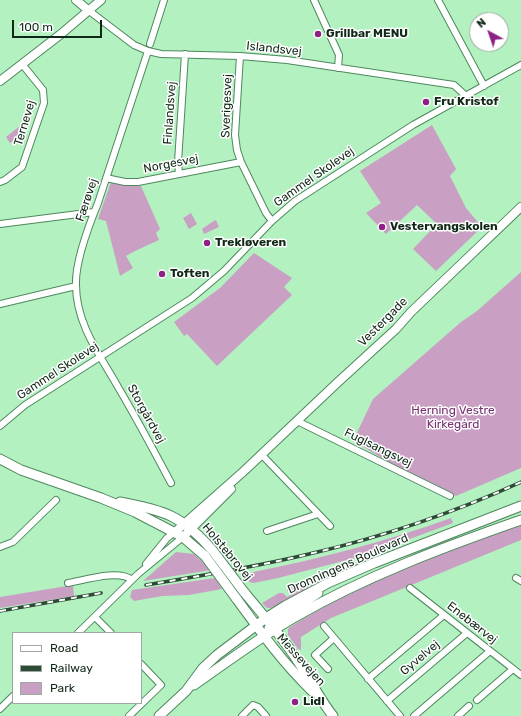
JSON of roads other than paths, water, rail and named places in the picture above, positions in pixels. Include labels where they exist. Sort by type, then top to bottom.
[{"type":"main road","name":"Holstebrovej","points":[[0,459],[21,470],[101,498],[201,537],[209,553],[265,627]]},
{"type":"main road","name":"Holstebrovej","points":[[0,467],[21,470]]},
{"type":"main road","name":"Holstebrovej","points":[[101,498],[162,511],[183,530]]},
{"type":"main road","name":"Dronningens Boulevard","points":[[159,716],[186,690],[217,655],[312,598],[330,582],[417,546],[521,506]]},
{"type":"main road","name":"Dronningens Boulevard","points":[[186,690],[209,674],[223,659],[265,627],[311,608],[377,576],[429,554],[521,520]]},
{"type":"main road","name":"Messevejen","points":[[265,627],[304,671],[320,699],[333,716]]},
{"type":"main road","name":"Messevejen","points":[[265,627],[296,676],[320,699]]},
{"type":"street","points":[[76,0],[88,10]]},
{"type":"street","points":[[0,81],[61,34],[101,0]]},
{"type":"street","points":[[150,44],[164,0]]},
{"type":"street","points":[[314,0],[338,55],[338,68]]},
{"type":"street","points":[[438,0],[484,86]]},
{"type":"street","name":"Islandsvej","points":[[88,10],[134,45],[148,51],[161,54],[240,56],[286,60],[454,86],[466,96]]},
{"type":"street","name":"Færøvej","points":[[100,356],[84,326],[78,305],[76,271],[94,212],[148,51]]},
{"type":"street","name":"Finlandsvej","points":[[179,174],[178,162],[185,54]]},
{"type":"street","name":"Sverigesvej","points":[[240,56],[235,135],[237,150],[241,162],[266,213],[272,221]]},
{"type":"street","name":"Ternevej","points":[[0,182],[22,167],[44,104],[43,90],[22,64]]},
{"type":"street","name":"Gammel Skolevej","points":[[0,426],[25,405],[100,356],[183,305],[224,272],[272,221],[294,201],[413,125],[521,65]]},
{"type":"street","name":"Norgesvej","points":[[106,178],[125,182],[138,182],[241,162]]},
{"type":"street","name":"Vestergade","points":[[183,530],[233,487],[244,471],[261,454],[396,329],[411,312],[521,207]]},
{"type":"street","points":[[0,224],[94,212]]},
{"type":"street","points":[[0,304],[76,286]]},
{"type":"street","name":"Storgårdvej","points":[[100,356],[171,483]]},
{"type":"street","name":"Fuglsangsvej","points":[[297,420],[450,496]]},
{"type":"street","points":[[261,454],[330,526]]},
{"type":"street","points":[[0,547],[13,542],[56,500]]},
{"type":"street","points":[[267,531],[318,514]]},
{"type":"street","points":[[138,574],[168,538],[183,530]]},
{"type":"street","points":[[79,632],[183,530]]},
{"type":"street","points":[[68,583],[119,574],[129,577],[132,580]]},
{"type":"street","name":"Enebærvej","points":[[410,588],[521,675]]},
{"type":"street","name":"Gyvelvej","points":[[368,679],[444,615]]},
{"type":"street","points":[[95,617],[110,632]]},
{"type":"street","points":[[324,626],[400,716]]},
{"type":"street","name":"Gyvelvej","points":[[387,701],[467,633]]},
{"type":"street","points":[[328,669],[315,655],[334,638]]},
{"type":"street","points":[[414,716],[490,651]]},
{"type":"street","points":[[142,665],[161,685],[142,703]]},
{"type":"street","points":[[477,700],[513,669]]},
{"type":"street","points":[[0,709],[12,697]]},
{"type":"street","points":[[129,716],[141,704]]},
{"type":"street","points":[[242,716],[253,705],[258,707],[266,716]]},
{"type":"street","points":[[458,716],[469,706]]},
{"type":"railway","points":[[146,585],[268,563],[363,540],[443,514],[521,482]]},
{"type":"railway","points":[[0,611],[101,593]]},
{"type":"place","name":"Grillbar MENU","points":[[318,34]]},
{"type":"place","name":"Fru Kristof","points":[[426,102]]},
{"type":"place","name":"Vestervangskolen","points":[[382,227]]},
{"type":"place","name":"Trekløveren","points":[[207,243]]},
{"type":"place","name":"Toften","points":[[162,274]]},
{"type":"place","name":"Lidl","points":[[295,702]]},
{"type":"park label","name":"Herning Vestre Kirkegård","points":[[453,418]]}]
